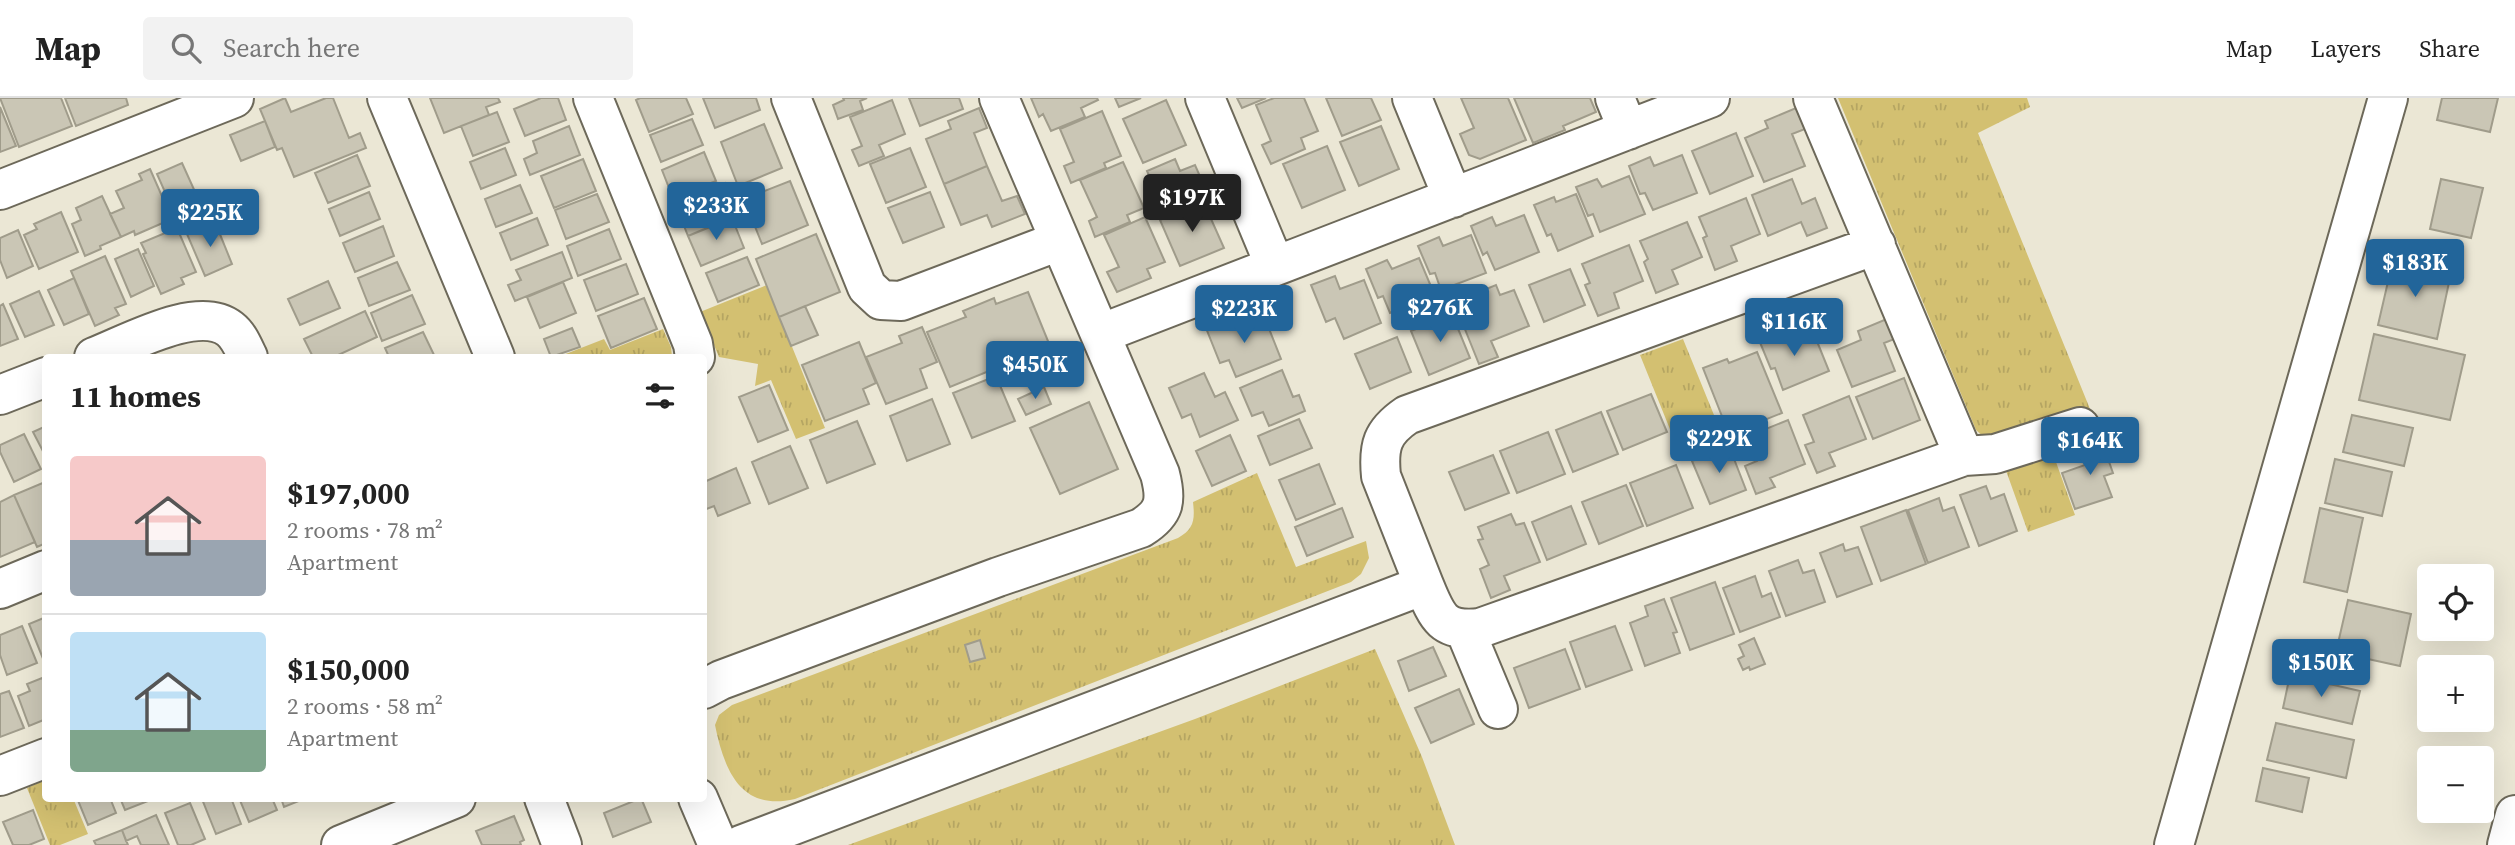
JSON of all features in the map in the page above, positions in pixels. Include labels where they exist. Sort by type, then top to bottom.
[{"type":"street","points":[[0,190],[159,111],[233,98]]},
{"type":"street","points":[[387,98],[494,354]]},
{"type":"street","points":[[593,98],[693,344],[695,354]]},
{"type":"street","points":[[791,98],[867,287],[881,300],[901,301],[1059,241]]},
{"type":"street","points":[[707,687],[998,577],[1141,528],[1154,520],[1162,510],[1163,487],[1160,474],[999,98]]},
{"type":"street","points":[[1205,98],[1275,266]]},
{"type":"street","points":[[1412,98],[1453,198]]},
{"type":"street","points":[[1100,334],[1453,198],[1622,114],[1710,98]]},
{"type":"street","points":[[1813,98],[1964,456]]},
{"type":"street","points":[[2174,845],[2388,98]]},
{"type":"street","points":[[1876,245],[1407,415],[1394,424],[1383,439],[1379,457],[1381,476],[1424,585],[1441,619],[1455,628],[1465,630],[1496,624],[1964,456],[1995,454],[2080,427]]},
{"type":"street","points":[[101,354],[178,323],[203,320],[219,322],[232,331],[246,354]]},
{"type":"street","points":[[0,395],[42,379]]},
{"type":"street","points":[[0,589],[42,572]]},
{"type":"street","points":[[741,845],[1424,585]]},
{"type":"street","points":[[1465,630],[1497,709]]},
{"type":"street","points":[[0,776],[42,760]]},
{"type":"street","points":[[341,845],[446,802]]},
{"type":"street","points":[[546,802],[562,845]]},
{"type":"street","points":[[700,802],[718,845]]},
{"type":"street","points":[[2507,845],[2515,816]]},
{"type":"green space","points":[[1838,98],[2027,98],[2030,107],[1978,133],[2090,409],[1985,438],[1976,430]]},
{"type":"green space","points":[[767,285],[825,428],[796,439],[771,380],[755,386],[758,364],[719,357],[700,312]]},
{"type":"green space","points":[[663,329],[672,354],[566,354],[604,339],[610,350]]},
{"type":"green space","points":[[1683,339],[1725,442],[1682,459],[1640,355]]},
{"type":"green space","points":[[2051,448],[2075,515],[2028,532],[2004,465]]},
{"type":"green space","points":[[1257,473],[1296,567],[1366,541],[1369,558],[1361,574],[1351,582],[795,799],[761,799],[748,793],[730,771],[715,725],[719,715],[732,705],[1178,538],[1192,523],[1193,502]]},
{"type":"green space","points":[[1375,649],[1422,757],[1455,845],[848,845],[1195,719]]},
{"type":"green space","points":[[42,781],[42,802],[75,802],[88,834],[60,845],[50,845],[27,788]]},
{"type":"building","points":[[0,98],[61,98],[72,126],[19,147]]},
{"type":"building","points":[[65,98],[126,98],[128,105],[76,126]]},
{"type":"building","points":[[285,98],[291,112],[326,98],[333,98],[349,138],[360,133],[366,148],[294,177],[282,148],[277,150],[260,109]]},
{"type":"building","points":[[430,98],[498,98],[500,102],[486,107],[489,115],[444,133]]},
{"type":"building","points":[[541,98],[558,98],[566,120],[525,136],[514,109]]},
{"type":"building","points":[[686,98],[693,114],[649,132],[636,100]]},
{"type":"building","points":[[703,98],[756,98],[760,110],[715,128]]},
{"type":"building","points":[[843,98],[867,98],[860,101],[863,110],[838,119],[833,105],[844,100]]},
{"type":"building","points":[[909,98],[959,98],[963,109],[920,126]]},
{"type":"building","points":[[1031,98],[1098,100],[1081,108],[1085,117],[1051,131],[1043,114],[1039,117]]},
{"type":"building","points":[[1115,98],[1141,98],[1119,107]]},
{"type":"building","points":[[1237,98],[1266,98],[1242,108]]},
{"type":"building","points":[[1274,98],[1304,98],[1318,131],[1301,138],[1305,149],[1271,164],[1262,145],[1271,141],[1256,105]]},
{"type":"building","points":[[1326,98],[1371,98],[1381,120],[1342,136]]},
{"type":"building","points":[[1461,98],[1508,98],[1526,140],[1480,159],[1469,155],[1460,134],[1474,128]]},
{"type":"building","points":[[1514,98],[1590,98],[1596,112],[1563,126],[1565,130],[1533,143]]},
{"type":"building","points":[[2442,98],[2498,98],[2490,132],[2437,120]]},
{"type":"building","points":[[892,100],[905,134],[879,145],[884,156],[859,166],[852,150],[862,146],[850,117]]},
{"type":"building","points":[[1166,100],[1186,145],[1143,163],[1123,119]]},
{"type":"building","points":[[0,107],[16,146],[0,152]]},
{"type":"building","points":[[979,108],[987,128],[974,133],[987,166],[944,184],[926,139],[951,129],[948,121]]},
{"type":"building","points":[[1796,108],[1805,129],[1792,134],[1805,166],[1764,182],[1745,138],[1768,128],[1765,121]]},
{"type":"building","points":[[1102,111],[1121,156],[1104,163],[1106,168],[1071,183],[1064,166],[1074,162],[1060,129]]},
{"type":"building","points":[[497,112],[509,142],[473,156],[461,126]]},
{"type":"building","points":[[692,119],[703,145],[661,162],[650,135]]},
{"type":"building","points":[[265,121],[275,147],[241,161],[230,135]]},
{"type":"building","points":[[764,124],[782,168],[738,186],[721,142]]},
{"type":"building","points":[[569,126],[580,155],[530,175],[524,159],[537,153],[533,141]]},
{"type":"building","points":[[1381,126],[1399,169],[1359,186],[1340,142]]},
{"type":"building","points":[[1736,133],[1753,176],[1710,194],[1692,151]]},
{"type":"building","points":[[1327,146],[1345,190],[1302,208],[1283,164]]},
{"type":"building","points":[[505,148],[516,175],[481,189],[470,162]]},
{"type":"building","points":[[910,148],[926,187],[886,203],[870,164]]},
{"type":"building","points":[[704,152],[716,181],[673,198],[662,170]]},
{"type":"building","points":[[357,155],[370,186],[328,203],[315,173]]},
{"type":"building","points":[[1682,155],[1697,193],[1653,210],[1645,193],[1640,194],[1629,166],[1650,157],[1654,166]]},
{"type":"building","points":[[583,159],[596,191],[554,208],[541,176]]},
{"type":"building","points":[[1175,159],[1180,171],[1195,165],[1206,190],[1164,208],[1147,171]]},
{"type":"building","points":[[1123,162],[1144,208],[1127,215],[1130,222],[1095,237],[1089,221],[1097,217],[1080,180]]},
{"type":"building","points":[[182,163],[201,205],[176,217],[157,174]]},
{"type":"building","points":[[987,166],[1002,201],[1017,196],[1025,214],[992,227],[987,215],[961,225],[944,184]]},
{"type":"building","points":[[150,169],[172,219],[135,235],[134,231],[121,237],[110,214],[124,208],[116,191],[142,180],[139,174]]},
{"type":"building","points":[[1629,176],[1645,214],[1600,232],[1593,214],[1588,216],[1576,187],[1597,179],[1602,187]]},
{"type":"building","points":[[1792,179],[1802,204],[1815,198],[1827,228],[1807,236],[1801,222],[1768,236],[1752,195]]},
{"type":"building","points":[[2441,179],[2483,188],[2471,238],[2430,229]]},
{"type":"building","points":[[790,181],[808,225],[762,244],[744,199]]},
{"type":"building","points":[[725,183],[738,215],[688,236],[675,203]]},
{"type":"building","points":[[520,185],[532,213],[496,227],[485,199]]},
{"type":"building","points":[[369,192],[380,219],[340,236],[329,209]]},
{"type":"building","points":[[930,192],[944,227],[903,243],[888,208]]},
{"type":"building","points":[[597,194],[609,222],[566,239],[555,210]]},
{"type":"building","points":[[1576,194],[1593,236],[1558,251],[1551,234],[1547,236],[1534,205],[1554,197],[1556,202]]},
{"type":"building","points":[[102,196],[121,237],[85,256],[72,224],[81,220],[76,208]]},
{"type":"building","points":[[1746,198],[1760,234],[1731,246],[1737,261],[1715,270],[1703,238],[1707,236],[1699,217]]},
{"type":"building","points":[[1203,201],[1224,248],[1180,266],[1160,220]]},
{"type":"building","points":[[61,212],[78,252],[39,269],[24,235],[37,229],[34,224]]},
{"type":"building","points":[[1524,215],[1539,252],[1495,270],[1487,252],[1483,255],[1471,226],[1492,217],[1496,226]]},
{"type":"building","points":[[1145,217],[1165,262],[1147,269],[1151,278],[1117,292],[1107,272],[1119,267],[1104,235]]},
{"type":"building","points":[[537,218],[548,245],[511,260],[500,233]]},
{"type":"building","points":[[732,218],[744,248],[701,266],[688,236]]},
{"type":"building","points":[[215,222],[232,264],[205,276],[187,234]]},
{"type":"building","points":[[1687,222],[1702,257],[1672,270],[1678,284],[1656,293],[1644,262],[1648,259],[1640,241]]},
{"type":"building","points":[[383,226],[394,256],[355,272],[343,243]]},
{"type":"building","points":[[177,228],[196,272],[181,278],[184,284],[161,294],[143,254],[146,253],[141,243]]},
{"type":"building","points":[[609,229],[621,259],[578,276],[567,246]]},
{"type":"building","points":[[18,230],[33,266],[7,278],[0,260],[0,238]]},
{"type":"building","points":[[816,234],[840,292],[779,317],[756,259]]},
{"type":"building","points":[[1471,235],[1486,273],[1441,290],[1435,273],[1430,274],[1418,246],[1439,237],[1443,246]]},
{"type":"building","points":[[1629,245],[1643,281],[1614,293],[1619,308],[1598,316],[1585,285],[1590,283],[1582,264]]},
{"type":"building","points":[[138,249],[154,286],[131,297],[115,259]]},
{"type":"building","points":[[562,252],[572,278],[515,301],[508,285],[521,280],[516,270]]},
{"type":"building","points":[[105,256],[126,304],[115,308],[119,315],[95,326],[71,271]]},
{"type":"building","points":[[747,257],[759,285],[718,302],[706,273]]},
{"type":"building","points":[[1419,258],[1435,296],[1390,313],[1383,296],[1378,298],[1366,269],[1387,260],[1392,269]]},
{"type":"building","points":[[2393,260],[2451,273],[2437,339],[2378,325]]},
{"type":"building","points":[[397,262],[410,290],[369,306],[358,278]]},
{"type":"building","points":[[626,264],[638,294],[596,311],[584,280]]},
{"type":"building","points":[[1570,269],[1585,305],[1544,322],[1529,285]]},
{"type":"building","points":[[1335,276],[1340,289],[1364,280],[1381,323],[1344,339],[1335,318],[1326,322],[1311,285]]},
{"type":"building","points":[[74,278],[89,314],[64,325],[48,290]]},
{"type":"building","points":[[328,281],[340,308],[300,325],[288,299]]},
{"type":"building","points":[[563,282],[576,313],[540,328],[527,297]]},
{"type":"building","points":[[1496,285],[1500,295],[1514,290],[1529,326],[1491,341],[1498,357],[1479,364],[1454,302]]},
{"type":"building","points":[[39,291],[54,325],[25,337],[10,304]]},
{"type":"building","points":[[1028,292],[1050,346],[950,387],[927,332],[966,317],[963,311],[994,298],[996,304]]},
{"type":"building","points":[[412,295],[425,324],[382,341],[371,313]]},
{"type":"building","points":[[644,298],[657,329],[611,348],[598,316]]},
{"type":"building","points":[[3,304],[18,339],[0,346],[0,306]]},
{"type":"building","points":[[805,306],[818,335],[791,346],[779,317]]},
{"type":"building","points":[[365,311],[377,337],[340,354],[312,354],[304,339]]},
{"type":"building","points":[[1452,314],[1470,358],[1429,375],[1411,331]]},
{"type":"building","points":[[1264,316],[1281,359],[1236,377],[1229,360],[1220,363],[1206,328],[1227,319],[1231,329]]},
{"type":"building","points":[[1889,318],[1897,338],[1884,343],[1895,371],[1852,387],[1837,350],[1861,340],[1858,331]]},
{"type":"building","points":[[922,327],[937,362],[920,369],[927,388],[886,404],[866,357],[902,343],[899,336]]},
{"type":"building","points":[[572,328],[580,347],[560,354],[550,354],[544,339]]},
{"type":"building","points":[[1812,329],[1829,371],[1783,390],[1775,368],[1771,369],[1759,340],[1780,332],[1784,340]]},
{"type":"building","points":[[423,332],[434,354],[388,354],[385,348]]},
{"type":"building","points":[[2374,334],[2465,355],[2450,420],[2359,400]]},
{"type":"building","points":[[1397,337],[1411,372],[1370,389],[1355,354]]},
{"type":"building","points":[[859,342],[876,383],[863,389],[869,404],[825,421],[802,365]]},
{"type":"building","points":[[1757,352],[1782,413],[1729,434],[1703,368],[1727,359],[1729,363]]},
{"type":"building","points":[[1282,370],[1293,397],[1299,395],[1305,411],[1269,426],[1263,412],[1252,416],[1240,388]]},
{"type":"building","points":[[1204,373],[1215,397],[1225,392],[1238,420],[1200,437],[1191,414],[1182,418],[1169,388]]},
{"type":"building","points":[[996,376],[1015,421],[972,438],[953,393]]},
{"type":"building","points":[[1904,378],[1920,420],[1873,439],[1856,397]]},
{"type":"building","points":[[769,385],[788,430],[758,442],[739,397]]},
{"type":"building","points":[[1044,387],[1051,404],[1026,415],[1018,399]]},
{"type":"building","points":[[1651,394],[1667,432],[1623,450],[1607,411]]},
{"type":"building","points":[[1849,396],[1866,439],[1829,453],[1835,466],[1817,473],[1805,445],[1814,442],[1803,415]]},
{"type":"building","points":[[932,399],[950,444],[907,461],[890,416]]},
{"type":"building","points":[[1089,402],[1118,469],[1060,494],[1030,428]]},
{"type":"building","points":[[1601,412],[1618,454],[1573,472],[1556,430]]},
{"type":"building","points":[[2352,415],[2413,428],[2404,466],[2343,452]]},
{"type":"building","points":[[1299,419],[1312,448],[1270,465],[1258,436]]},
{"type":"building","points":[[1788,420],[1805,464],[1770,478],[1775,487],[1756,494],[1745,466],[1757,461],[1746,437]]},
{"type":"building","points":[[857,421],[875,464],[827,483],[810,440]]},
{"type":"building","points":[[42,428],[42,449],[33,432]]},
{"type":"building","points":[[1548,432],[1565,474],[1517,493],[1500,451]]},
{"type":"building","points":[[24,434],[41,469],[14,482],[0,452],[0,445]]},
{"type":"building","points":[[1230,435],[1246,471],[1212,486],[1196,451]]},
{"type":"building","points":[[2101,439],[2113,473],[2104,476],[2112,497],[2075,509],[2062,473],[2088,464],[2082,446]]},
{"type":"building","points":[[790,446],[808,488],[769,504],[752,462]]},
{"type":"building","points":[[1729,446],[1746,490],[1710,504],[1692,461]]},
{"type":"building","points":[[1493,455],[1509,493],[1465,510],[1449,472]]},
{"type":"building","points":[[2335,459],[2392,472],[2382,516],[2325,503]]},
{"type":"building","points":[[1319,464],[1335,504],[1296,520],[1279,480]]},
{"type":"building","points":[[1676,465],[1693,508],[1647,526],[1630,483]]},
{"type":"building","points":[[736,468],[750,503],[718,516],[714,506],[707,509],[707,481]]},
{"type":"building","points":[[42,483],[42,545],[37,547],[14,495]]},
{"type":"building","points":[[1626,485],[1643,526],[1599,544],[1582,502]]},
{"type":"building","points":[[1986,486],[1991,499],[2004,494],[2017,531],[1979,546],[1960,495]]},
{"type":"building","points":[[14,495],[35,542],[0,557],[0,502]]},
{"type":"building","points":[[1939,498],[1943,511],[1954,507],[1969,547],[1928,563],[1908,510]]},
{"type":"building","points":[[1571,506],[1586,544],[1547,560],[1532,522]]},
{"type":"building","points":[[1342,508],[1353,537],[1307,556],[1295,527]]},
{"type":"building","points":[[2320,508],[2363,518],[2347,592],[2304,582]]},
{"type":"building","points":[[1906,510],[1926,564],[1881,581],[1861,527]]},
{"type":"building","points":[[1511,514],[1516,525],[1524,523],[1540,562],[1504,576],[1510,590],[1491,598],[1480,569],[1489,565],[1478,540],[1483,539],[1478,527]]},
{"type":"building","points":[[1843,544],[1845,551],[1858,547],[1872,584],[1837,597],[1820,553]]},
{"type":"building","points":[[1798,560],[1803,573],[1814,570],[1825,602],[1786,616],[1769,571]]},
{"type":"building","points":[[1755,576],[1762,597],[1771,593],[1780,617],[1740,632],[1723,588]]},
{"type":"building","points":[[1715,582],[1734,634],[1690,650],[1671,598]]},
{"type":"building","points":[[1664,599],[1677,632],[1673,633],[1680,653],[1645,666],[1630,623],[1648,616],[1645,606]]},
{"type":"building","points":[[2348,600],[2411,614],[2400,666],[2336,652]]},
{"type":"building","points":[[42,619],[42,656],[29,624]]},
{"type":"building","points":[[22,626],[37,663],[7,675],[0,655],[0,635]]},
{"type":"building","points":[[1615,626],[1632,670],[1586,687],[1570,642]]},
{"type":"building","points":[[1754,638],[1765,664],[1743,670],[1738,659],[1744,656],[1739,645]]},
{"type":"building","points":[[980,640],[985,658],[970,662],[965,645]]},
{"type":"building","points":[[1433,647],[1446,676],[1409,691],[1398,661]]},
{"type":"building","points":[[1565,649],[1580,689],[1529,708],[1514,668]]},
{"type":"building","points":[[2290,675],[2360,691],[2352,724],[2283,708]]},
{"type":"building","points":[[42,678],[42,721],[29,726],[18,696],[30,691],[27,684]]},
{"type":"building","points":[[1459,689],[1474,724],[1431,743],[1415,708]]},
{"type":"building","points":[[9,691],[24,728],[0,737],[0,694]]},
{"type":"building","points":[[2276,723],[2354,740],[2346,778],[2267,760]]},
{"type":"building","points":[[2263,768],[2309,778],[2302,812],[2256,801]]},
{"type":"building","points":[[79,802],[112,802],[116,813],[88,825]]},
{"type":"building","points":[[122,802],[145,802],[125,810]]},
{"type":"building","points":[[203,802],[233,802],[241,824],[216,834]]},
{"type":"building","points":[[241,802],[274,802],[277,810],[249,822]]},
{"type":"building","points":[[282,802],[296,802],[284,807]]},
{"type":"building","points":[[631,802],[643,802],[651,822],[613,837],[604,813]]},
{"type":"building","points":[[190,803],[205,839],[191,845],[178,845],[165,813]]},
{"type":"building","points":[[33,810],[44,839],[29,845],[13,845],[3,822]]},
{"type":"building","points":[[156,815],[169,845],[141,845],[137,836],[126,841],[122,830]]},
{"type":"building","points":[[514,816],[524,840],[520,842],[521,845],[482,845],[476,831]]},
{"type":"building","points":[[122,830],[128,845],[96,845],[94,841]]}]
